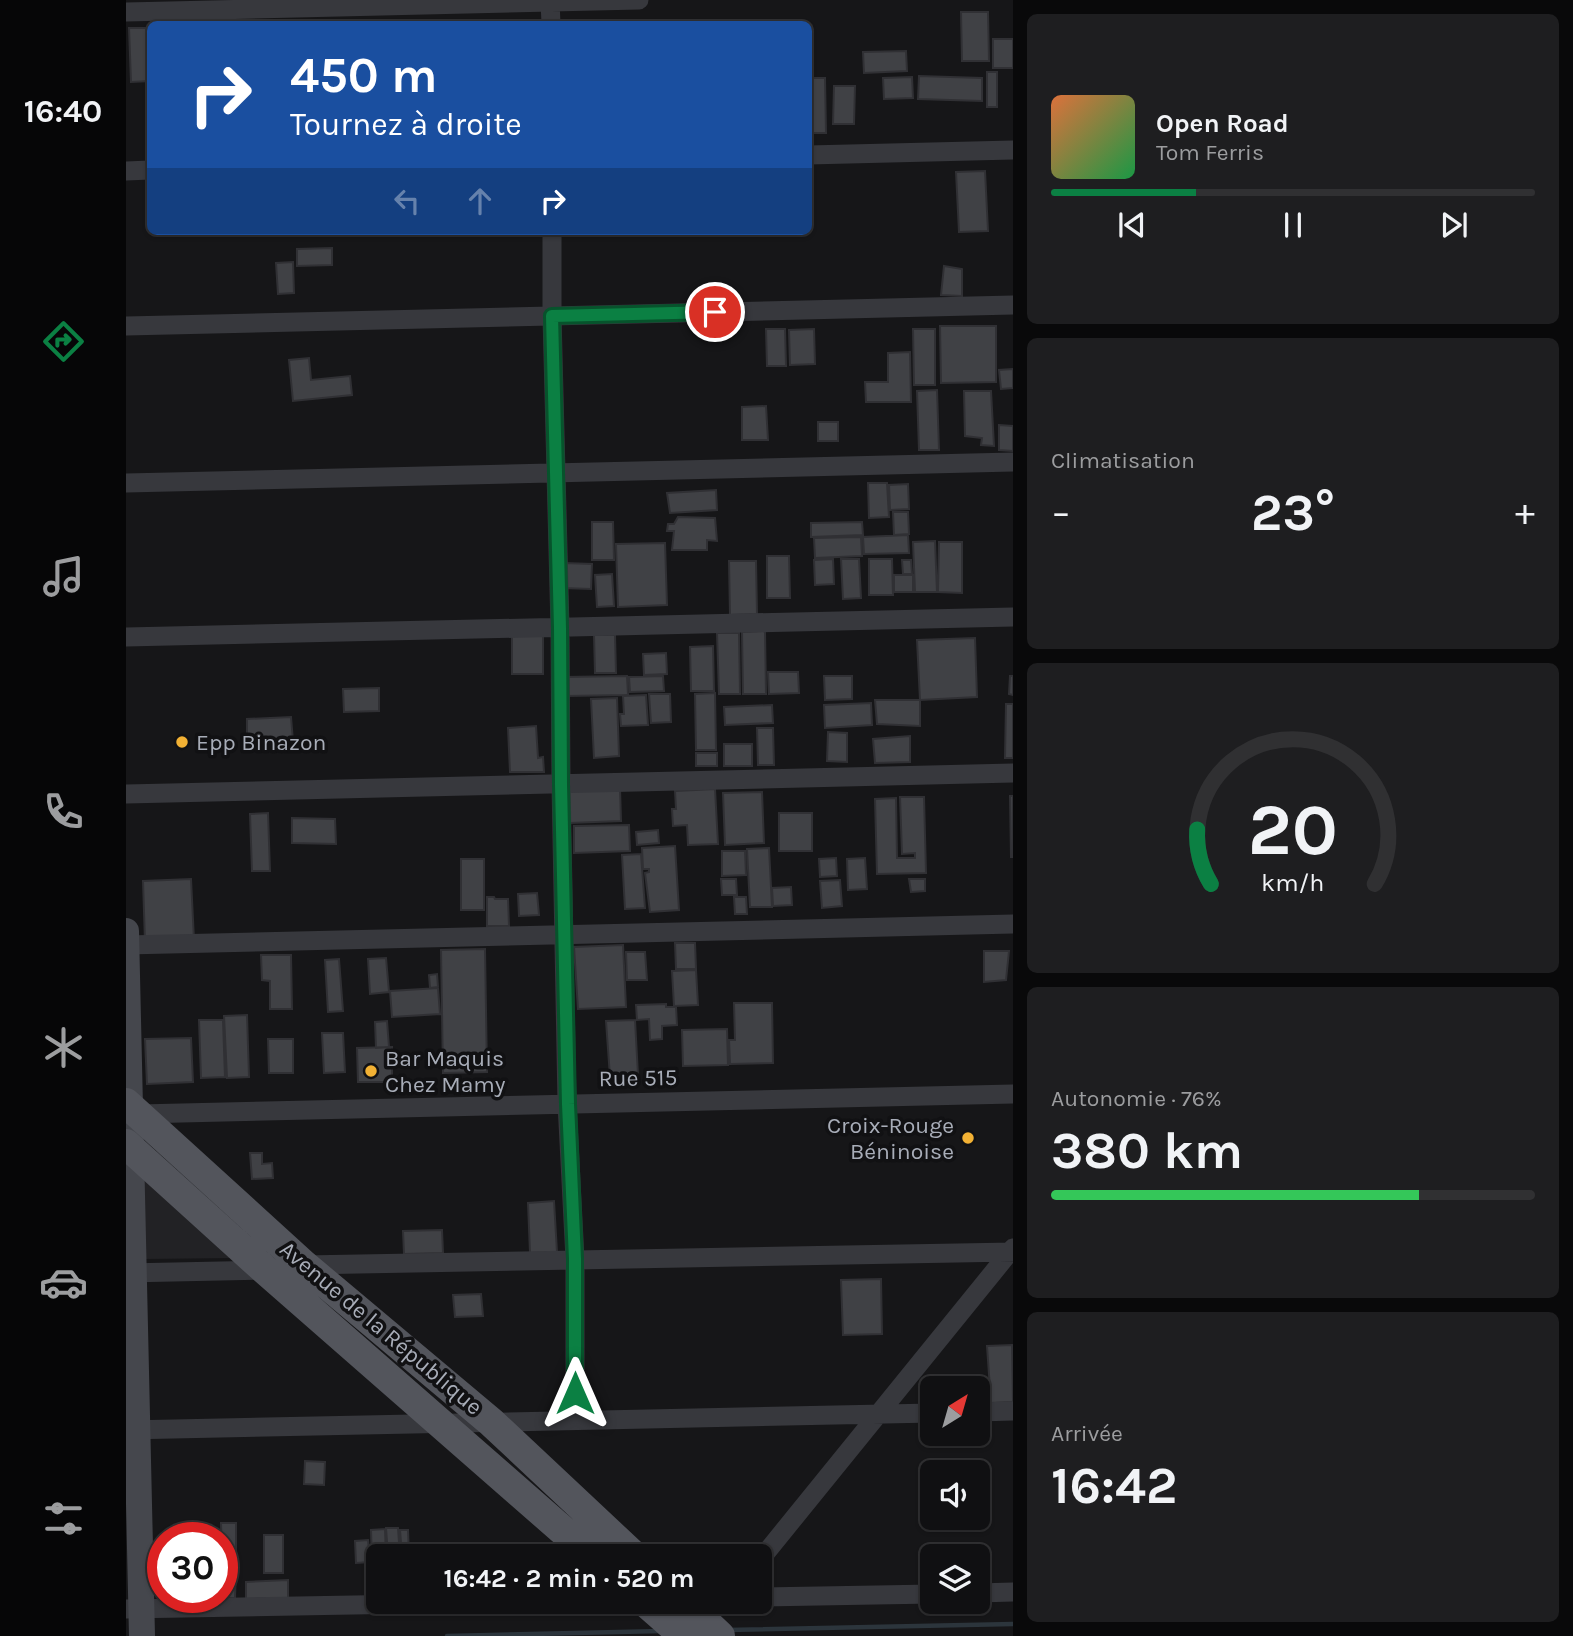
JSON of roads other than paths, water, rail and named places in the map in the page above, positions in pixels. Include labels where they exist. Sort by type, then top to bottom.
[{"type":"main road","points":[[126,931],[131,1107],[128,1146],[134,1609],[142,1636]]},
{"type":"main road","name":"Avenue de la République","points":[[131,1107],[304,1265],[491,1422],[622,1544]]},
{"type":"main road","name":"Avenue de la République","points":[[128,1146],[438,1423],[578,1544]]},
{"type":"main road","points":[[659,1614],[684,1636]]},
{"type":"main road","points":[[700,1614],[720,1636]]},
{"type":"street","points":[[126,12],[639,0]]},
{"type":"street","points":[[550,1],[551,21]]},
{"type":"street","points":[[812,155],[1013,150]]},
{"type":"street","points":[[126,171],[147,170]]},
{"type":"street","points":[[552,235],[564,935],[575,1259],[575,1420]]},
{"type":"street","points":[[126,326],[1013,305]]},
{"type":"street","points":[[126,483],[1013,462]]},
{"type":"street","points":[[126,637],[1013,617]]},
{"type":"street","points":[[126,794],[1013,773]]},
{"type":"street","points":[[126,945],[1013,924]]},
{"type":"street","name":"Rue 515","points":[[131,1107],[568,1104],[1013,1094]]},
{"type":"street","points":[[304,1265],[1012,1251]]},
{"type":"street","points":[[772,1545],[1012,1251]]},
{"type":"street","points":[[130,1273],[265,1270]]},
{"type":"street","points":[[990,1412],[1013,1411]]},
{"type":"street","points":[[132,1430],[920,1413]]},
{"type":"street","points":[[990,1593],[1013,1592]]},
{"type":"street","points":[[772,1597],[920,1594]]},
{"type":"street","points":[[134,1609],[366,1605]]},
{"type":"waterway","points":[[727,1630],[1013,1624]]},
{"type":"waterway","points":[[447,1636],[662,1631]]},
{"type":"place","name":"Epp Binazon","points":[[182,742]]},
{"type":"place","name":"Bar Maquis Chez Mamy","points":[[371,1071]]},
{"type":"place","name":"Croix-Rouge Béninoise","points":[[968,1138]]}]
